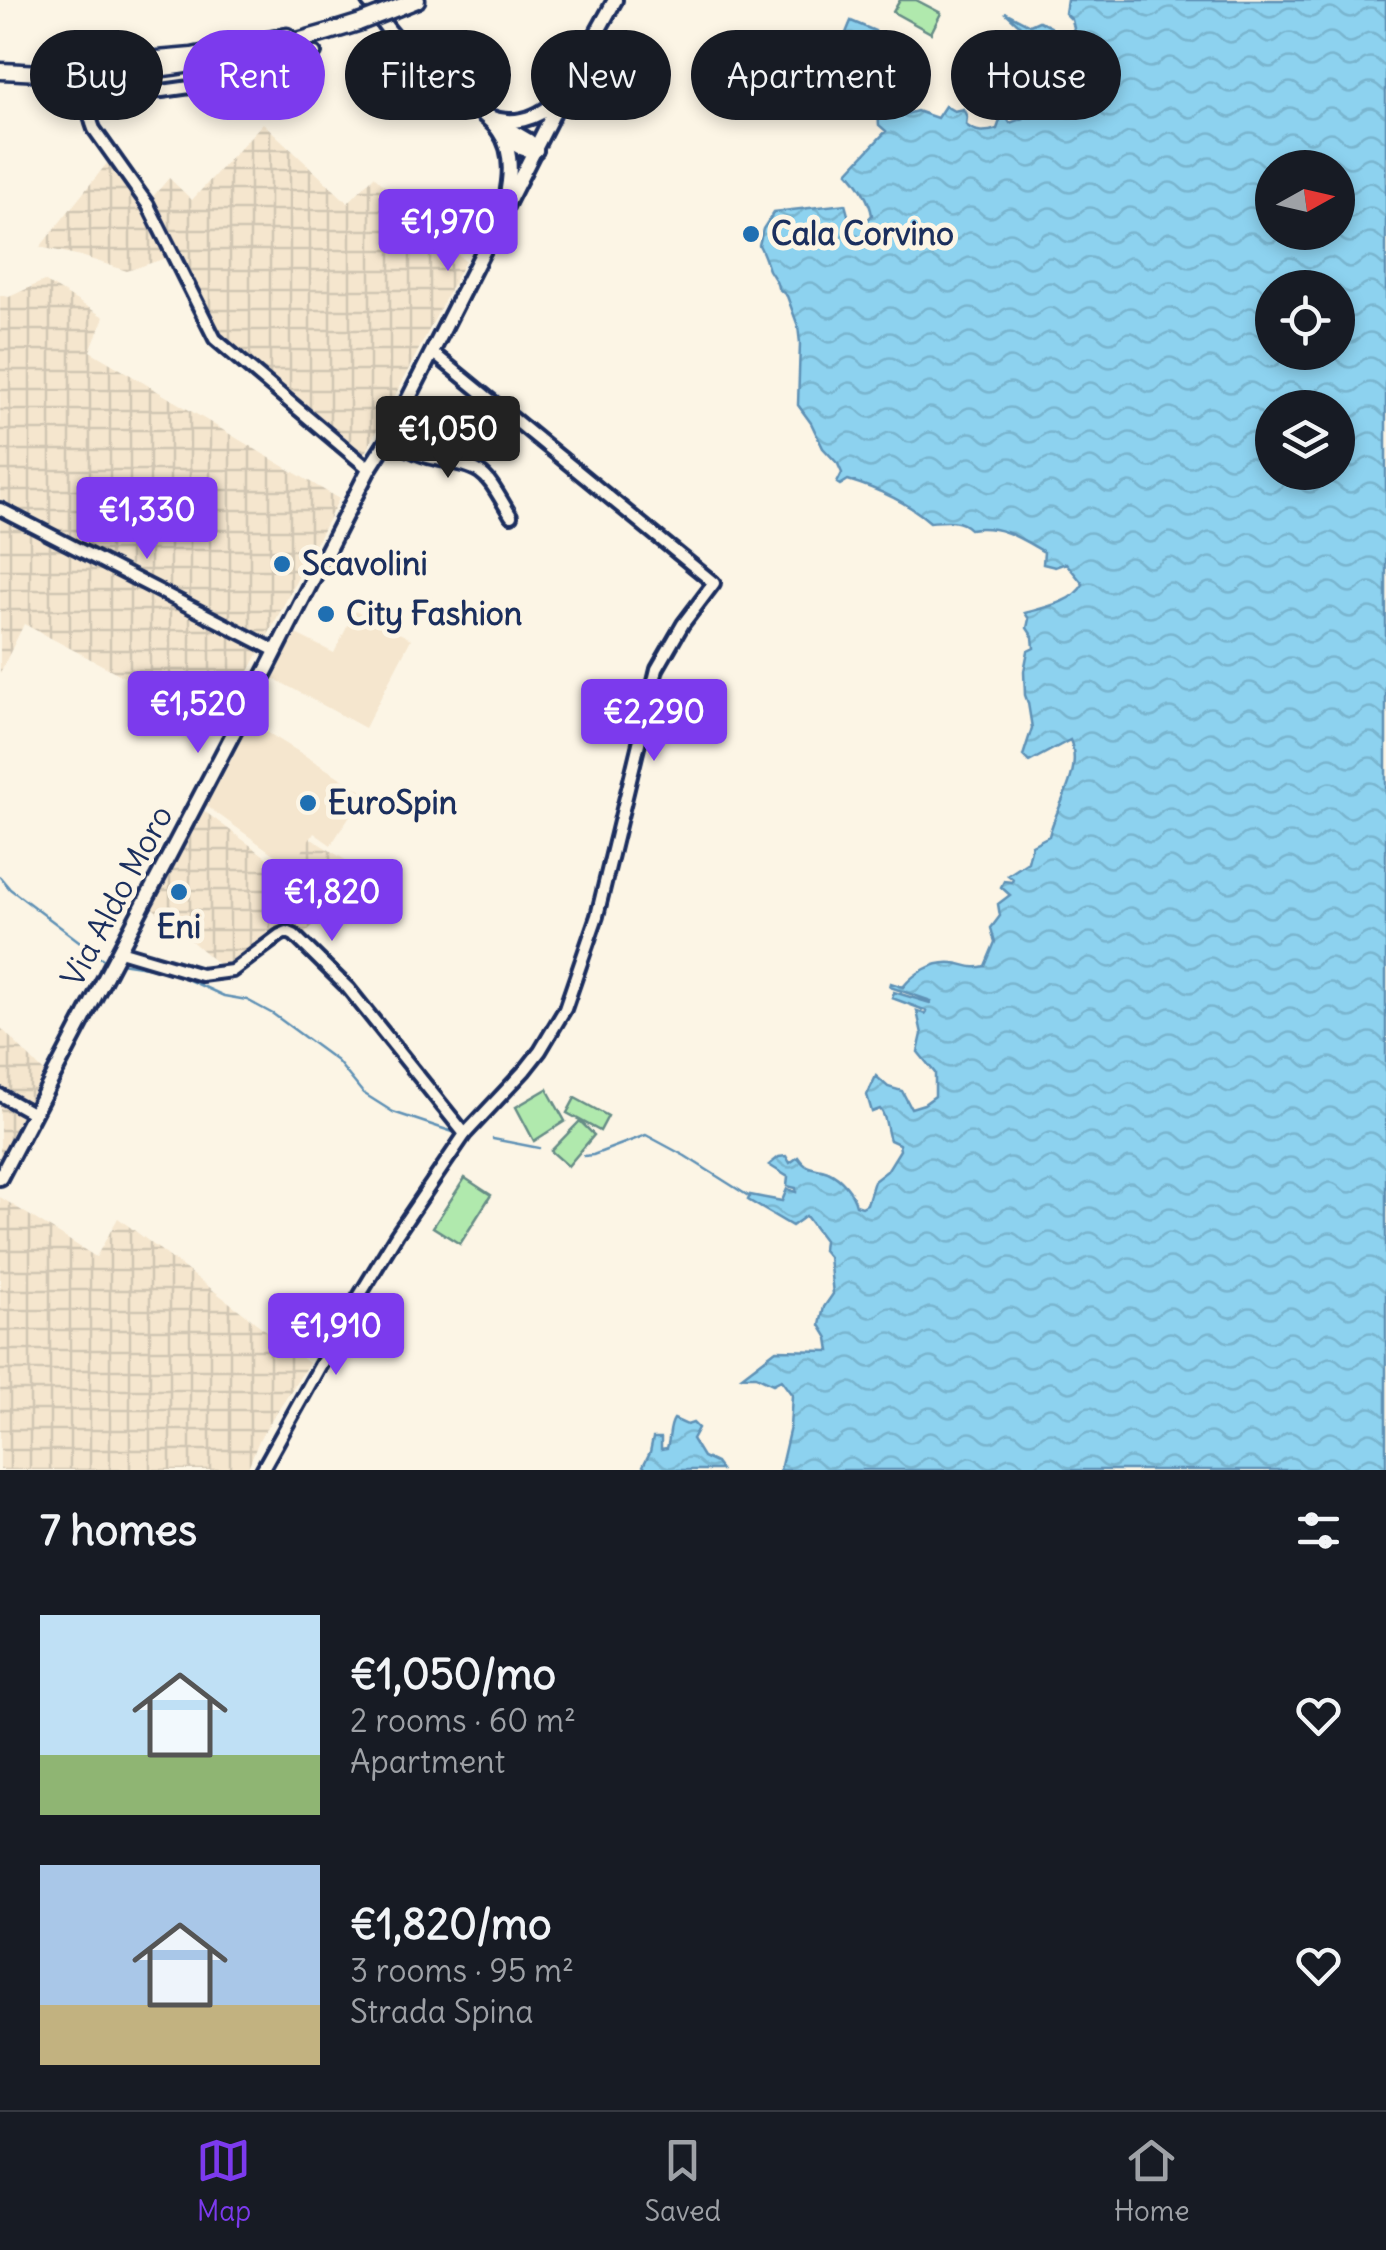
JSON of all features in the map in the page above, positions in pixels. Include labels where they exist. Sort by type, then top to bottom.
[{"type":"highway","points":[[163,66],[195,65],[246,55],[394,4],[417,0]]},
{"type":"highway","points":[[0,63],[30,66]]},
{"type":"highway","points":[[0,71],[30,69]]},
{"type":"main road","name":"Via Aldo Moro","points":[[598,30],[614,0]]},
{"type":"main road","points":[[381,20],[420,65],[520,148],[536,150]]},
{"type":"main road","points":[[497,126],[531,119]]},
{"type":"main road","name":"Via Aldo Moro","points":[[0,1178],[551,120]]},
{"type":"main road","points":[[497,126],[510,172],[501,216]]},
{"type":"street","points":[[183,89],[99,95],[90,106],[94,129],[165,235],[215,339],[369,469]]},
{"type":"street","points":[[262,1470],[397,1234],[466,1134],[540,1051],[565,1009],[597,916],[657,668],[714,583],[432,352]]},
{"type":"street","points":[[387,441],[429,458],[475,467],[483,472],[511,516]]},
{"type":"street","points":[[0,509],[276,651]]},
{"type":"street","points":[[120,951],[201,975],[232,971],[280,935],[294,935],[348,988],[466,1134]]},
{"type":"street","points":[[0,1095],[34,1114]]},
{"type":"shaded area","points":[[263,123],[348,203],[374,176],[465,261],[356,470],[207,343],[166,258],[127,271],[40,247],[116,152],[150,200],[169,178],[192,200]]},
{"type":"shaded area","points":[[44,281],[104,317],[90,351],[339,499],[220,727],[24,624],[0,673],[0,295],[9,297]]},
{"type":"shaded area","points":[[355,611],[411,639],[365,728],[273,678],[296,634],[334,653]]},
{"type":"shaded area","points":[[246,719],[373,798],[365,810],[356,806],[331,845],[314,833],[293,868],[201,802]]},
{"type":"shaded area","points":[[200,808],[289,874],[310,838],[347,861],[336,900],[302,937],[286,927],[229,968],[223,968],[148,904]]},
{"type":"shaded area","points":[[0,1027],[44,1072],[0,1157]]},
{"type":"shaded area","points":[[0,1197],[96,1257],[118,1218],[309,1363],[260,1438],[247,1470],[0,1470]]},
{"type":"green space","points":[[900,0],[916,0],[941,13],[931,33],[893,12]]},
{"type":"green space","points":[[547,1089],[565,1121],[534,1141],[516,1107]]},
{"type":"green space","points":[[575,1098],[608,1116],[600,1131],[567,1113]]},
{"type":"green space","points":[[580,1121],[594,1135],[568,1166],[551,1151]]},
{"type":"green space","points":[[465,1178],[491,1195],[460,1244],[433,1227]]},
{"type":"water","points":[[1067,0],[1386,0],[1386,1470],[780,1470],[790,1427],[792,1395],[781,1380],[773,1384],[756,1376],[742,1376],[776,1350],[830,1351],[820,1325],[824,1307],[833,1294],[824,1240],[806,1216],[792,1226],[748,1200],[750,1195],[782,1201],[787,1189],[796,1192],[796,1188],[787,1186],[788,1177],[769,1165],[786,1156],[790,1163],[798,1157],[808,1167],[833,1175],[849,1190],[856,1205],[862,1207],[867,1204],[874,1181],[887,1171],[900,1150],[899,1144],[890,1140],[880,1109],[872,1112],[867,1095],[876,1076],[888,1087],[902,1091],[911,1108],[935,1096],[935,1073],[918,1052],[922,1034],[917,1011],[927,1011],[892,998],[894,992],[931,1001],[890,987],[891,983],[903,987],[919,973],[939,964],[985,966],[995,942],[991,928],[1000,916],[998,904],[1010,895],[1001,887],[1004,881],[1012,882],[1008,875],[1028,862],[1032,845],[1049,836],[1071,776],[1073,752],[1070,740],[1029,762],[1023,756],[1032,728],[1024,671],[1028,651],[1034,648],[1025,613],[1065,600],[1083,584],[1066,563],[1055,567],[1043,564],[1044,552],[1009,533],[970,529],[956,522],[930,522],[881,492],[848,480],[837,483],[842,473],[838,464],[823,448],[798,405],[798,326],[787,296],[778,288],[759,245],[774,212],[845,204],[850,222],[865,223],[872,215],[871,210],[848,172],[886,131],[879,120],[931,120],[945,106],[951,109],[951,120],[967,120],[966,125],[981,132],[997,129],[1000,120],[1121,120],[1121,30],[1073,30],[1072,20],[1065,13]]},
{"type":"water","points":[[1005,12],[1030,25],[1039,21],[1052,30],[1025,30]]},
{"type":"water","points":[[851,21],[873,30],[847,30]]},
{"type":"water","points":[[674,1419],[698,1428],[692,1439],[703,1457],[721,1470],[647,1470],[643,1466],[653,1438],[661,1438],[661,1449],[667,1448]]},
{"type":"waterway","points":[[0,877],[10,889],[104,960]]},
{"type":"waterway","points":[[120,963],[167,970],[224,996],[247,1000],[337,1061],[363,1093],[393,1112],[453,1132]]},
{"type":"waterway","points":[[584,1156],[646,1135],[750,1197]]},
{"type":"waterway","points":[[493,1139],[539,1148]]},
{"type":"place","name":"Cala Corvino","points":[[751,234]]},
{"type":"place","name":"Scavolini","points":[[282,564]]},
{"type":"place","name":"City Fashion","points":[[326,614]]},
{"type":"place","name":"EuroSpin","points":[[308,803]]},
{"type":"place","name":"Eni","points":[[179,892]]}]
